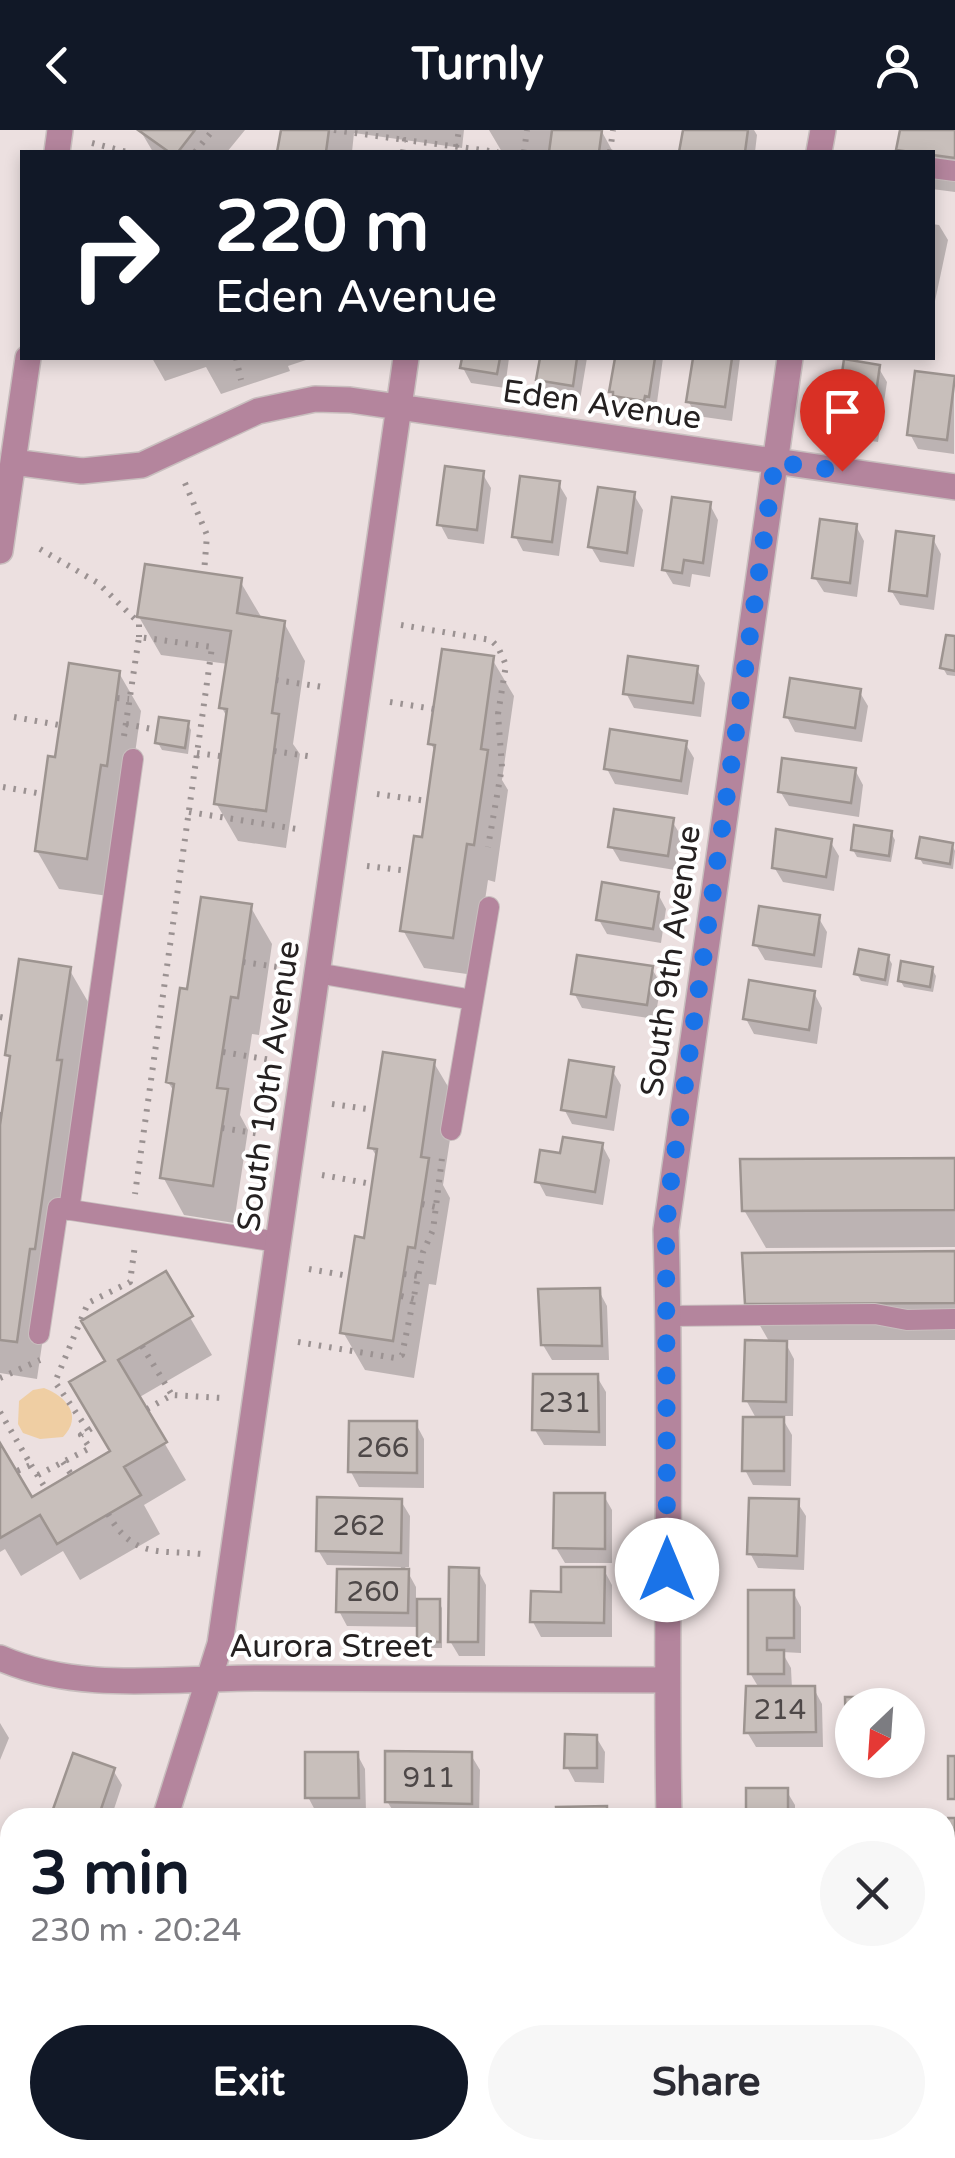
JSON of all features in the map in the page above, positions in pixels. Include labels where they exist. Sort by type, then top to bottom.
[{"type":"street","points":[[0,551],[28,360]]},
{"type":"street","name":"South 10th Avenue","points":[[168,1808],[220,1644],[406,360]]},
{"type":"street","name":"South 9th Avenue","points":[[670,1808],[666,1230],[790,360]]},
{"type":"street","name":"Eden Avenue","points":[[13,462],[82,471],[142,465],[258,411],[286,403],[350,400],[955,487]]},
{"type":"street","name":"Aurora Street","points":[[0,1658],[26,1670],[115,1682],[209,1678],[666,1680]]},
{"type":"lane","points":[[69,1210],[133,759]]},
{"type":"lane","points":[[451,1130],[488,907]]},
{"type":"lane","points":[[316,973],[473,1000]]},
{"type":"lane","points":[[39,1334],[58,1208],[136,1212],[278,1242]]},
{"type":"lane","points":[[668,1316],[875,1314],[907,1320],[955,1319]]},
{"type":"path","points":[[198,150],[213,130]]},
{"type":"path","points":[[334,130],[481,150]]},
{"type":"path","points":[[456,147],[458,130]]},
{"type":"path","points":[[403,150],[404,140]]},
{"type":"path","points":[[92,144],[118,150]]},
{"type":"path","points":[[237,360],[242,380]]},
{"type":"path","points":[[184,483],[208,534],[204,573]]},
{"type":"path","points":[[40,549],[98,583],[139,623],[124,736]]},
{"type":"path","points":[[401,625],[491,640],[504,657],[498,714],[502,767],[488,847]]},
{"type":"path","points":[[38,1475],[90,1448],[81,1434],[92,1428],[55,1382],[88,1303],[130,1282],[136,1212],[212,648],[139,636]]},
{"type":"path","points":[[276,680],[323,687]]},
{"type":"path","points":[[117,698],[130,699]]},
{"type":"path","points":[[390,702],[434,709]]},
{"type":"path","points":[[14,717],[60,725]]},
{"type":"path","points":[[126,724],[157,730]]},
{"type":"path","points":[[274,752],[314,757]]},
{"type":"path","points":[[197,754],[220,756]]},
{"type":"path","points":[[3,787],[43,794]]},
{"type":"path","points":[[377,794],[427,801]]},
{"type":"path","points":[[189,812],[303,830]]},
{"type":"path","points":[[366,866],[408,871]]},
{"type":"path","points":[[244,962],[284,968]]},
{"type":"path","points":[[0,1017],[10,1019]]},
{"type":"path","points":[[223,1052],[271,1060]]},
{"type":"path","points":[[332,1104],[374,1110]]},
{"type":"path","points":[[222,1128],[260,1134]]},
{"type":"path","points":[[298,1342],[395,1358],[402,1355],[423,1252],[433,1230],[442,1158]]},
{"type":"path","points":[[322,1176],[372,1184]]},
{"type":"path","points":[[422,1204],[436,1207]]},
{"type":"path","points":[[309,1269],[349,1276]]},
{"type":"path","points":[[404,1274],[418,1276]]},
{"type":"path","points":[[400,1296],[414,1299]]},
{"type":"path","points":[[142,1346],[172,1394]]},
{"type":"path","points":[[147,1410],[172,1394],[224,1398]]},
{"type":"path","points":[[0,1412],[46,1489]]},
{"type":"path","points":[[63,1462],[70,1474]]},
{"type":"path","points":[[17,1471],[31,1465]]},
{"type":"path","points":[[108,1514],[118,1532],[135,1547],[202,1554]]},
{"type":"shaded area","points":[[44,1388],[70,1408],[72,1422],[63,1437],[40,1439],[23,1433],[18,1424],[19,1401],[33,1390]]},
{"type":"building","points":[[138,130],[195,130],[180,150],[166,150]]},
{"type":"building","points":[[281,130],[329,130],[326,150],[277,150]]},
{"type":"building","points":[[552,130],[602,130],[599,150],[549,150]]},
{"type":"building","points":[[683,130],[748,130],[745,150],[679,150]]},
{"type":"building","points":[[900,130],[955,130],[955,158],[935,155],[935,150],[896,150]]},
{"type":"building","points":[[462,360],[500,360],[497,374],[460,368]]},
{"type":"building","points":[[540,360],[577,360],[573,386],[536,380]]},
{"type":"building","points":[[615,360],[655,360],[649,397],[645,396],[644,401],[609,392]]},
{"type":"building","points":[[693,360],[732,360],[725,407],[686,402]]},
{"type":"building","points":[[844,360],[880,365],[871,428],[835,422]]},
{"type":"building","points":[[915,371],[955,376],[947,440],[907,435]]},
{"type":"building","points":[[445,466],[484,471],[477,530],[437,525]]},
{"type":"building","points":[[520,476],[560,481],[552,542],[512,537]]},
{"type":"building","points":[[598,487],[635,492],[627,553],[588,547]]},
{"type":"building","points":[[672,497],[711,502],[703,563],[684,560],[682,573],[662,570]]},
{"type":"building","points":[[820,519],[857,524],[850,583],[812,578]]},
{"type":"building","points":[[896,531],[934,536],[927,596],[889,591]]},
{"type":"building","points":[[145,564],[242,578],[237,613],[285,621],[272,713],[279,714],[266,811],[214,804],[227,709],[219,708],[231,631],[137,617]]},
{"type":"building","points":[[946,635],[955,636],[955,671],[940,668]]},
{"type":"building","points":[[442,649],[494,656],[481,749],[488,750],[474,845],[467,844],[453,938],[400,931],[414,836],[422,837],[435,745],[428,744]]},
{"type":"building","points":[[628,656],[698,666],[693,703],[623,694]]},
{"type":"building","points":[[69,663],[120,671],[107,766],[101,765],[87,859],[35,851],[48,756],[55,757]]},
{"type":"building","points":[[790,678],[861,689],[855,728],[784,717]]},
{"type":"building","points":[[159,717],[189,721],[185,748],[155,743]]},
{"type":"building","points":[[610,729],[687,741],[681,781],[604,769]]},
{"type":"building","points":[[782,758],[856,768],[851,803],[778,792]]},
{"type":"building","points":[[614,809],[674,818],[668,856],[608,847]]},
{"type":"building","points":[[854,825],[892,831],[889,856],[851,850]]},
{"type":"building","points":[[776,829],[832,839],[826,877],[772,868]]},
{"type":"building","points":[[920,837],[953,843],[950,864],[916,858]]},
{"type":"building","points":[[602,882],[659,892],[653,929],[596,920]]},
{"type":"building","points":[[201,897],[252,904],[238,998],[231,997],[217,1088],[228,1089],[213,1186],[160,1178],[174,1084],[166,1082],[180,988],[187,989]]},
{"type":"building","points":[[759,906],[820,915],[814,955],[753,945]]},
{"type":"building","points":[[859,949],[889,955],[885,980],[854,974]]},
{"type":"building","points":[[577,955],[653,966],[647,1005],[571,994]]},
{"type":"building","points":[[19,959],[71,967],[35,1249],[30,1249],[17,1342],[0,1340],[0,1125]]},
{"type":"building","points":[[901,961],[933,967],[930,987],[898,981]]},
{"type":"building","points":[[749,980],[815,991],[809,1030],[743,1019]]},
{"type":"building","points":[[383,1052],[435,1060],[421,1157],[429,1158],[415,1248],[408,1247],[393,1341],[340,1333],[355,1236],[364,1238],[377,1149],[368,1148]]},
{"type":"building","points":[[569,1060],[614,1067],[606,1117],[561,1110]]},
{"type":"building","points":[[563,1137],[603,1143],[595,1192],[535,1182],[540,1150],[560,1153]]},
{"type":"building","points":[[955,1158],[955,1210],[742,1211],[740,1159]]},
{"type":"building","points":[[955,1251],[955,1303],[745,1304],[742,1253]]},
{"type":"building","points":[[166,1271],[193,1316],[118,1360],[167,1442],[124,1467],[141,1495],[57,1544],[40,1515],[0,1538],[0,1443],[32,1497],[110,1451],[69,1382],[105,1361],[81,1321]]},
{"type":"building","points":[[600,1288],[602,1346],[541,1345],[538,1289]]},
{"type":"building","points":[[745,1340],[787,1341],[786,1402],[743,1401]]},
{"type":"building","points":[[533,1374],[598,1374],[599,1432],[532,1430]]},
{"type":"building","points":[[743,1417],[784,1417],[784,1471],[742,1471]]},
{"type":"building","points":[[349,1421],[417,1421],[417,1473],[348,1472]]},
{"type":"building","points":[[554,1493],[605,1493],[605,1549],[553,1548]]},
{"type":"building","points":[[317,1497],[402,1499],[401,1553],[316,1551]]},
{"type":"building","points":[[749,1498],[799,1499],[797,1556],[747,1554]]},
{"type":"building","points":[[449,1567],[479,1568],[478,1642],[448,1642]]},
{"type":"building","points":[[561,1567],[605,1567],[604,1623],[530,1622],[531,1591],[561,1592]]},
{"type":"building","points":[[337,1569],[409,1569],[408,1613],[336,1612]]},
{"type":"building","points":[[748,1590],[794,1590],[794,1638],[767,1638],[767,1650],[784,1650],[784,1674],[748,1674]]},
{"type":"building","points":[[417,1599],[440,1599],[440,1642],[417,1642]]},
{"type":"building","points":[[746,1686],[815,1686],[816,1732],[744,1733]]},
{"type":"building","points":[[565,1734],[597,1735],[597,1768],[564,1768]]},
{"type":"building","points":[[385,1751],[472,1752],[472,1804],[385,1802]]},
{"type":"building","points":[[305,1752],[358,1752],[359,1798],[305,1798]]},
{"type":"building","points":[[73,1753],[115,1768],[101,1808],[53,1808]]},
{"type":"building","points":[[948,1756],[955,1756],[955,1799],[948,1799]]},
{"type":"building","points":[[746,1788],[788,1788],[788,1808],[746,1808]]},
{"type":"building","points":[[607,1806],[607,1808],[556,1808]]},
{"type":"route","points":[[667,1570],[666,1230],[670,1188],[775,462],[842,471]]}]
